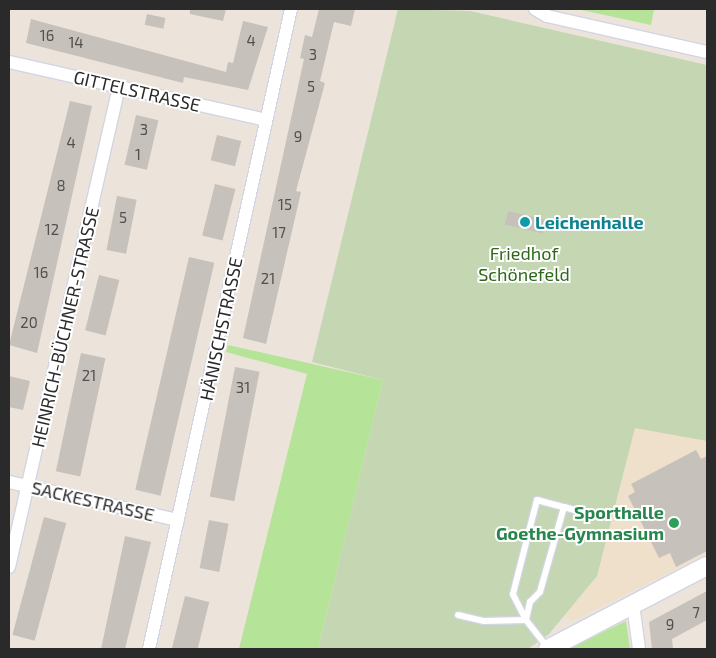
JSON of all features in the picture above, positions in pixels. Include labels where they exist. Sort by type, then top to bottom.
[{"type":"main road","points":[[548,649],[707,566]]},
{"type":"street","name":"HÄNISCHSTRASSE","points":[[148,649],[291,9]]},
{"type":"street","points":[[535,9],[547,16],[707,52]]},
{"type":"street","name":"GITTELSTRASSE","points":[[9,62],[266,120]]},
{"type":"street","name":"HEINRICH-BÜCHNER-STRASSE","points":[[9,567],[119,87]]},
{"type":"street","name":"SACKESTRASSE","points":[[9,482],[178,520]]},
{"type":"street","points":[[633,604],[639,649]]},
{"type":"lane","points":[[548,649],[526,620],[513,594],[537,500],[592,515]]},
{"type":"lane","points":[[526,620],[530,602],[540,592],[564,507]]},
{"type":"lane","points":[[458,614],[484,621],[526,620]]},
{"type":"shaded area","points":[[635,427],[707,441],[707,553],[571,622],[565,615],[597,576]]},
{"type":"green space","name":"Friedhof Schönefeld","points":[[398,9],[470,11],[707,65],[707,441],[635,428],[597,576],[549,634],[528,649],[318,649],[383,380],[312,362]]},
{"type":"green space","points":[[577,9],[654,9],[651,25]]},
{"type":"green space","points":[[228,345],[383,380],[318,649],[239,649],[307,374],[226,352]]},
{"type":"green space","points":[[626,621],[630,649],[568,649]]},
{"type":"building","points":[[190,9],[226,9],[223,21],[190,14]]},
{"type":"building","points":[[319,9],[355,9],[351,26],[334,22],[320,81],[325,83],[296,191],[301,192],[266,344],[243,338],[304,59],[300,58],[305,35],[312,37]]},
{"type":"building","points":[[147,14],[166,18],[163,29],[145,25]]},
{"type":"building","points":[[31,19],[226,72],[228,62],[233,63],[243,21],[268,27],[248,90],[184,77],[183,83],[26,43]]},
{"type":"building","points":[[70,101],[92,106],[37,353],[9,345]]},
{"type":"building","points":[[136,115],[158,120],[147,170],[125,165]]},
{"type":"building","points":[[217,135],[241,141],[235,166],[211,160]]},
{"type":"building","points":[[215,184],[235,189],[223,241],[202,235]]},
{"type":"building","points":[[117,196],[137,200],[126,254],[107,250]]},
{"type":"building","name":"Leichenhalle","points":[[508,211],[546,220],[543,233],[505,225]]},
{"type":"building","points":[[189,257],[214,263],[161,496],[135,490]]},
{"type":"building","points":[[99,275],[119,280],[106,335],[85,330]]},
{"type":"building","points":[[81,353],[105,358],[80,477],[56,471]]},
{"type":"building","points":[[235,367],[260,372],[234,501],[210,497]]},
{"type":"building","points":[[9,376],[30,381],[23,410],[9,407]]},
{"type":"building","name":"Sporthalle Goethe-Gymnasium","points":[[696,450],[701,459],[707,456],[707,551],[676,567],[670,553],[659,558],[628,496],[635,492],[631,484]]},
{"type":"building","points":[[44,517],[66,523],[35,641],[12,635]]},
{"type":"building","points":[[209,520],[229,524],[219,572],[200,568]]},
{"type":"building","points":[[125,536],[151,542],[125,649],[101,649]]},
{"type":"building","points":[[707,591],[707,620],[672,639],[673,649],[652,649],[649,622]]},
{"type":"building","points":[[185,596],[209,602],[198,649],[172,649]]},
{"type":"place","name":"Leichenhalle","points":[[525,222]]},
{"type":"place","name":"Sporthalle Goethe-Gymnasium","points":[[674,523]]}]
